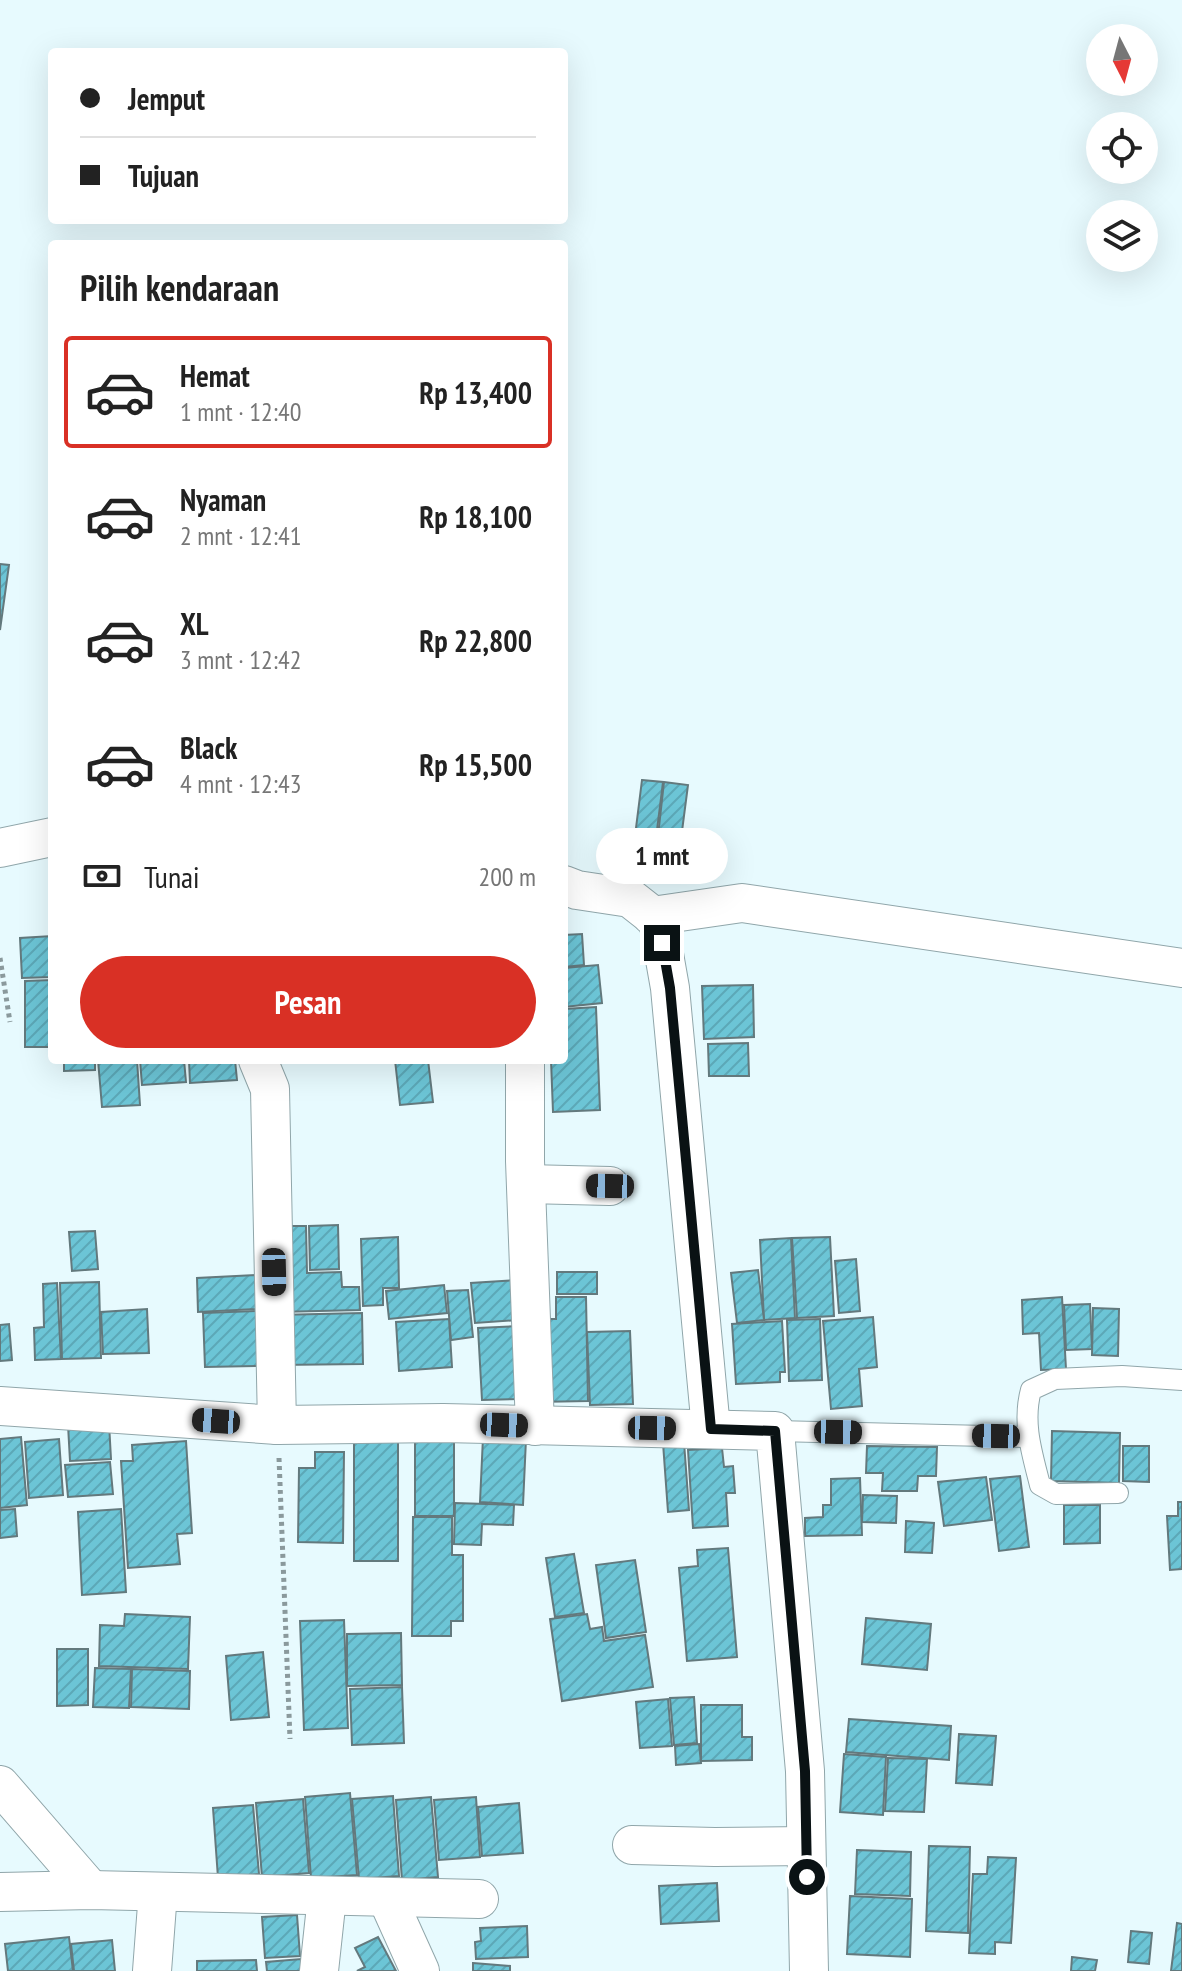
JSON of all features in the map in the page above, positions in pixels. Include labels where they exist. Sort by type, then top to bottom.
[{"type":"street","points":[[0,848],[48,838]]},
{"type":"street","points":[[568,887],[630,898],[658,920],[670,988],[711,1429]]},
{"type":"street","points":[[652,916],[742,903],[1182,968]]},
{"type":"street","points":[[260,1064],[270,1089],[277,1425]]},
{"type":"street","points":[[525,1064],[535,1426]]},
{"type":"street","points":[[526,1184],[610,1186]]},
{"type":"street","points":[[0,1406],[277,1425],[443,1423],[775,1431],[805,1771],[809,1971]]},
{"type":"street","points":[[0,1785],[91,1890]]},
{"type":"street","points":[[632,1845],[806,1846]]},
{"type":"street","points":[[0,1892],[91,1890],[479,1899]]},
{"type":"street","points":[[152,1971],[158,1892]]},
{"type":"street","points":[[319,1971],[327,1897]]},
{"type":"street","points":[[387,1898],[420,1971]]},
{"type":"lane","points":[[1118,1493],[1056,1494],[1040,1485],[1027,1437],[1031,1390],[1055,1379],[1122,1376],[1182,1380]]},
{"type":"lane","points":[[775,1431],[1027,1437]]},
{"type":"path","points":[[0,958],[10,1022]]},
{"type":"path","points":[[277,1425],[290,1739]]},
{"type":"building","points":[[0,564],[9,565],[0,630]]},
{"type":"building","points":[[642,780],[663,782],[656,838],[635,836]]},
{"type":"building","points":[[664,782],[688,785],[681,839],[658,836]]},
{"type":"building","points":[[582,934],[584,965],[568,967],[568,935]]},
{"type":"building","points":[[48,936],[48,977],[22,978],[20,938]]},
{"type":"building","points":[[598,965],[602,1003],[568,1007],[568,968]]},
{"type":"building","points":[[48,980],[48,1047],[25,1047],[25,981]]},
{"type":"building","points":[[753,985],[754,1037],[704,1039],[702,986]]},
{"type":"building","points":[[596,1007],[600,1110],[553,1112],[551,1064],[568,1064],[568,1009]]},
{"type":"building","points":[[748,1043],[749,1076],[709,1076],[708,1044]]},
{"type":"building","points":[[64,1064],[95,1064],[95,1070],[64,1071]]},
{"type":"building","points":[[98,1064],[137,1064],[140,1105],[102,1107]]},
{"type":"building","points":[[140,1064],[184,1064],[186,1082],[142,1085]]},
{"type":"building","points":[[189,1064],[235,1064],[237,1080],[190,1083]]},
{"type":"building","points":[[395,1064],[428,1064],[433,1102],[400,1105]]},
{"type":"building","points":[[338,1225],[339,1269],[310,1270],[309,1226]]},
{"type":"building","points":[[276,1226],[306,1226],[307,1273],[341,1272],[342,1287],[359,1287],[360,1310],[278,1312]]},
{"type":"building","points":[[95,1231],[98,1269],[72,1271],[69,1232]]},
{"type":"building","points":[[398,1237],[399,1288],[383,1288],[383,1305],[363,1306],[361,1239]]},
{"type":"building","points":[[830,1237],[834,1316],[797,1318],[792,1238]]},
{"type":"building","points":[[791,1238],[795,1318],[764,1320],[760,1240]]},
{"type":"building","points":[[856,1259],[860,1311],[839,1313],[835,1261]]},
{"type":"building","points":[[758,1270],[764,1320],[737,1323],[731,1273]]},
{"type":"building","points":[[557,1272],[597,1272],[597,1294],[557,1294]]},
{"type":"building","points":[[256,1275],[257,1309],[198,1312],[197,1278]]},
{"type":"building","points":[[516,1280],[519,1320],[475,1323],[471,1283]]},
{"type":"building","points":[[99,1282],[101,1358],[62,1359],[60,1283]]},
{"type":"building","points":[[57,1283],[61,1359],[35,1360],[34,1328],[44,1327],[43,1284]]},
{"type":"building","points":[[444,1285],[447,1313],[389,1319],[386,1291]]},
{"type":"building","points":[[468,1290],[473,1337],[451,1340],[447,1291]]},
{"type":"building","points":[[556,1297],[586,1297],[588,1401],[536,1402],[535,1319],[556,1319]]},
{"type":"building","points":[[1062,1297],[1066,1369],[1041,1370],[1039,1333],[1023,1334],[1022,1300]]},
{"type":"building","points":[[1090,1304],[1092,1349],[1066,1350],[1064,1305]]},
{"type":"building","points":[[1093,1308],[1119,1309],[1118,1356],[1092,1355]]},
{"type":"building","points":[[147,1309],[149,1353],[103,1354],[101,1312]]},
{"type":"building","points":[[257,1311],[259,1366],[205,1367],[203,1313]]},
{"type":"building","points":[[362,1313],[363,1364],[277,1365],[276,1315]]},
{"type":"building","points":[[873,1317],[877,1367],[859,1369],[862,1406],[831,1409],[823,1321]]},
{"type":"building","points":[[449,1319],[452,1367],[399,1371],[396,1322]]},
{"type":"building","points":[[820,1319],[822,1380],[789,1381],[787,1320]]},
{"type":"building","points":[[782,1321],[785,1372],[780,1372],[780,1382],[736,1384],[732,1324]]},
{"type":"building","points":[[9,1324],[12,1360],[0,1361],[0,1325]]},
{"type":"building","points":[[519,1326],[522,1399],[482,1400],[478,1328]]},
{"type":"building","points":[[630,1331],[633,1404],[590,1405],[587,1332]]},
{"type":"building","points":[[109,1423],[111,1459],[70,1461],[68,1425]]},
{"type":"building","points":[[1052,1431],[1120,1433],[1119,1483],[1051,1481]]},
{"type":"building","points":[[415,1436],[454,1436],[454,1516],[415,1516]]},
{"type":"building","points":[[21,1437],[27,1505],[0,1508],[0,1439]]},
{"type":"building","points":[[483,1437],[526,1439],[523,1505],[480,1502]]},
{"type":"building","points":[[59,1439],[63,1495],[29,1498],[25,1442]]},
{"type":"building","points":[[186,1441],[192,1533],[177,1534],[180,1564],[128,1568],[121,1461],[133,1461],[132,1445]]},
{"type":"building","points":[[398,1441],[398,1561],[354,1561],[354,1442]]},
{"type":"building","points":[[684,1442],[689,1510],[668,1512],[663,1443]]},
{"type":"building","points":[[867,1446],[937,1447],[936,1476],[918,1476],[917,1491],[882,1491],[883,1473],[866,1473]]},
{"type":"building","points":[[1123,1446],[1149,1446],[1149,1482],[1123,1481]]},
{"type":"building","points":[[722,1448],[724,1467],[733,1466],[735,1493],[726,1493],[728,1526],[693,1528],[688,1450]]},
{"type":"building","points":[[315,1452],[344,1452],[343,1543],[298,1542],[299,1468],[315,1468]]},
{"type":"building","points":[[110,1462],[113,1494],[68,1497],[65,1465]]},
{"type":"building","points":[[1020,1476],[1029,1547],[999,1551],[990,1479]]},
{"type":"building","points":[[986,1477],[992,1520],[944,1526],[938,1482]]},
{"type":"building","points":[[860,1478],[862,1535],[805,1536],[805,1518],[823,1517],[823,1505],[831,1505],[831,1479]]},
{"type":"building","points":[[863,1495],[897,1496],[896,1523],[862,1522]]},
{"type":"building","points":[[1178,1502],[1182,1502],[1182,1569],[1170,1570],[1167,1516],[1178,1516]]},
{"type":"building","points":[[455,1503],[514,1505],[513,1525],[482,1524],[481,1545],[454,1544]]},
{"type":"building","points":[[1064,1505],[1100,1505],[1100,1543],[1064,1544]]},
{"type":"building","points":[[15,1509],[17,1536],[0,1538],[0,1510]]},
{"type":"building","points":[[121,1509],[126,1592],[82,1595],[78,1512]]},
{"type":"building","points":[[413,1517],[452,1517],[452,1555],[463,1555],[463,1621],[451,1621],[451,1636],[412,1636]]},
{"type":"building","points":[[906,1521],[934,1523],[932,1553],[905,1552]]},
{"type":"building","points":[[728,1548],[737,1657],[687,1661],[679,1568],[698,1566],[697,1550]]},
{"type":"building","points":[[574,1554],[584,1613],[555,1617],[546,1558]]},
{"type":"building","points":[[635,1560],[646,1632],[606,1638],[596,1565]]},
{"type":"building","points":[[125,1614],[190,1617],[188,1669],[99,1666],[100,1625],[124,1626]]},
{"type":"building","points":[[587,1614],[590,1629],[602,1627],[604,1641],[645,1635],[653,1687],[562,1701],[550,1619]]},
{"type":"building","points":[[866,1618],[931,1624],[927,1670],[862,1664]]},
{"type":"building","points":[[344,1620],[348,1728],[304,1730],[300,1621]]},
{"type":"building","points":[[401,1633],[402,1685],[347,1686],[347,1634]]},
{"type":"building","points":[[57,1649],[88,1649],[88,1705],[57,1706]]},
{"type":"building","points":[[263,1652],[269,1717],[231,1720],[226,1656]]},
{"type":"building","points":[[95,1668],[131,1669],[129,1708],[93,1707]]},
{"type":"building","points":[[132,1669],[190,1671],[189,1709],[131,1707]]},
{"type":"building","points":[[402,1687],[404,1743],[352,1745],[350,1689]]},
{"type":"building","points":[[694,1697],[697,1743],[674,1745],[670,1698]]},
{"type":"building","points":[[668,1699],[672,1746],[640,1748],[636,1702]]},
{"type":"building","points":[[701,1705],[742,1705],[742,1737],[752,1737],[752,1760],[701,1761]]},
{"type":"building","points":[[849,1719],[951,1726],[949,1760],[846,1752]]},
{"type":"building","points":[[959,1734],[996,1736],[992,1785],[956,1783]]},
{"type":"building","points":[[699,1744],[701,1763],[676,1765],[675,1746]]},
{"type":"building","points":[[844,1754],[886,1757],[883,1815],[840,1812]]},
{"type":"building","points":[[888,1758],[927,1759],[924,1812],[885,1811]]},
{"type":"building","points":[[350,1793],[357,1875],[311,1878],[305,1797]]},
{"type":"building","points":[[393,1796],[399,1876],[359,1879],[352,1799]]},
{"type":"building","points":[[431,1797],[438,1877],[402,1880],[396,1800]]},
{"type":"building","points":[[476,1797],[480,1857],[439,1860],[434,1800]]},
{"type":"building","points":[[303,1799],[309,1873],[262,1877],[256,1803]]},
{"type":"building","points":[[519,1803],[523,1853],[482,1856],[478,1807]]},
{"type":"building","points":[[253,1805],[259,1874],[218,1878],[213,1808]]},
{"type":"building","points":[[929,1846],[970,1847],[968,1933],[926,1931]]},
{"type":"building","points":[[857,1850],[911,1852],[910,1896],[855,1894]]},
{"type":"building","points":[[988,1857],[1016,1858],[1011,1943],[995,1942],[995,1954],[969,1953],[973,1874],[987,1874]]},
{"type":"building","points":[[717,1883],[719,1921],[661,1924],[659,1886]]},
{"type":"building","points":[[850,1896],[912,1899],[910,1957],[847,1954]]},
{"type":"building","points":[[297,1915],[300,1956],[265,1958],[262,1917]]},
{"type":"building","points":[[1177,1923],[1182,1924],[1182,1971],[1171,1971]]},
{"type":"building","points":[[527,1926],[528,1957],[476,1959],[475,1942],[481,1941],[480,1928]]},
{"type":"building","points":[[1131,1931],[1152,1933],[1149,1964],[1128,1962]]},
{"type":"building","points":[[69,1937],[73,1971],[8,1971],[5,1944]]},
{"type":"building","points":[[378,1937],[396,1971],[357,1971],[365,1967],[355,1948]]},
{"type":"building","points":[[112,1940],[115,1971],[74,1971],[71,1944]]},
{"type":"building","points":[[1072,1957],[1097,1960],[1095,1971],[1071,1971]]},
{"type":"building","points":[[301,1959],[302,1971],[267,1971],[266,1962]]},
{"type":"building","points":[[256,1960],[257,1971],[197,1971],[197,1961]]},
{"type":"building","points":[[473,1963],[510,1966],[510,1971],[473,1971]]},
{"type":"route","points":[[662,943],[670,988],[711,1429],[775,1431],[805,1771],[807,1877]]}]
